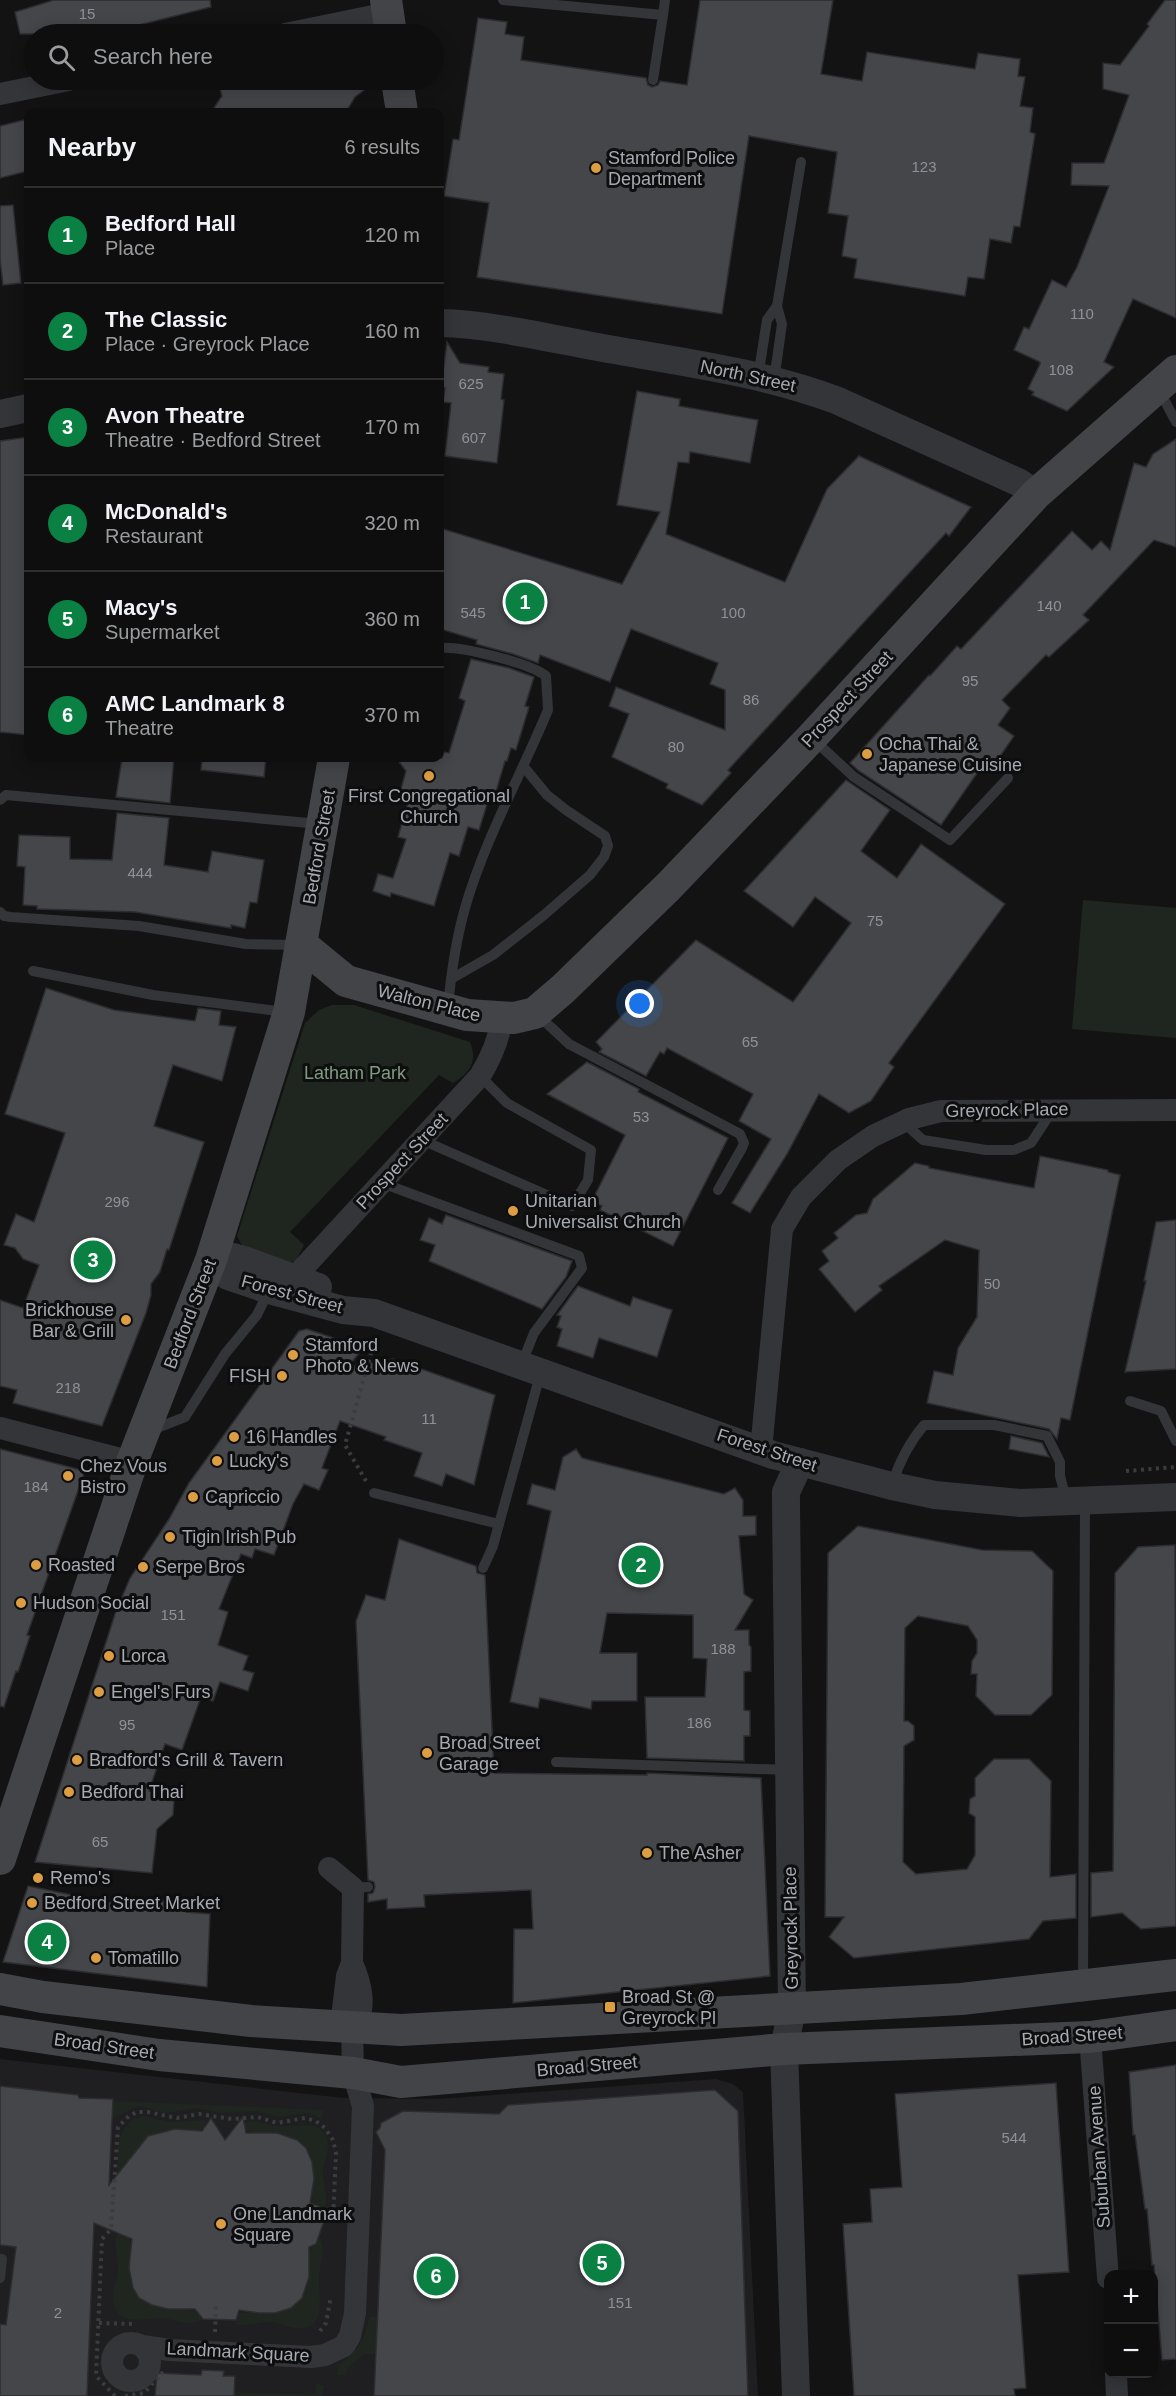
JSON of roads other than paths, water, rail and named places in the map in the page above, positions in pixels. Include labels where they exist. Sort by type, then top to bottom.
[{"type":"main road","points":[[399,90],[401,108]]},
{"type":"main road","name":"Prospect Street","points":[[517,1017],[563,990],[668,887],[811,738],[1036,495],[1167,379]]},
{"type":"main road","name":"Bedford Street","points":[[0,1859],[138,1448],[211,1260],[291,1005],[333,762]]},
{"type":"main road","name":"Walton Place","points":[[302,945],[346,981],[467,1015],[517,1017]]},
{"type":"main road","points":[[291,1005],[346,981]]},
{"type":"main road","points":[[0,1989],[43,1997],[251,2021],[400,2030],[961,1999],[1176,1976]]},
{"type":"main road","name":"Broad Street","points":[[0,2031],[159,2055],[353,2073],[400,2082],[784,2049],[1090,2037],[1176,2025]]},
{"type":"street","points":[[328,24],[388,10]]},
{"type":"street","points":[[0,94],[24,89]]},
{"type":"street","name":"North Street","points":[[444,323],[569,342],[766,378],[836,400],[1018,482],[1036,495]]},
{"type":"street","points":[[0,414],[24,409]]},
{"type":"street","name":"Prospect Street","points":[[284,1288],[480,1076],[491,1058],[500,1034],[517,1017]]},
{"type":"street","name":"Greyrock Place","points":[[761,1450],[782,1229],[801,1197],[838,1160],[873,1136],[903,1122],[941,1111],[1176,1110]]},
{"type":"street","name":"Forest Street","points":[[211,1260],[235,1258],[284,1288],[357,1301],[378,1314],[761,1450],[892,1486],[935,1495],[996,1502],[1076,1502],[1176,1497]]},
{"type":"street","points":[[0,1428],[138,1448]]},
{"type":"street","name":"Greyrock Place","points":[[796,2396],[784,2049],[792,2008],[786,1492],[800,1462]]},
{"type":"street","points":[[329,1868],[360,1887],[352,1963],[358,1975],[361,2011],[359,2020],[352,2026],[353,2073]]},
{"type":"street","name":"Suburban Avenue","points":[[1090,2037],[1107,2270]]},
{"type":"street","name":"Landmark Square","points":[[143,2335],[170,2350],[311,2357],[325,2355],[344,2346],[351,2336],[355,2313],[363,2111],[353,2073]]},
{"type":"street","points":[[1116,2378],[1118,2396]]},
{"type":"lane","points":[[502,0],[663,15]]},
{"type":"lane","points":[[653,80],[665,0]]},
{"type":"lane","points":[[766,378],[782,324],[777,306],[801,162]]},
{"type":"lane","points":[[766,378],[767,320],[777,306]]},
{"type":"lane","points":[[1167,379],[1176,422]]},
{"type":"lane","points":[[444,649],[471,652],[537,668],[546,676],[548,710],[484,853],[465,908],[451,979],[448,1011]]},
{"type":"lane","points":[[811,738],[854,777],[950,840],[1008,778]]},
{"type":"lane","points":[[451,979],[493,955],[544,915],[590,875],[604,857],[608,846],[605,836],[547,795],[524,767]]},
{"type":"lane","points":[[0,800],[6,795],[323,824]]},
{"type":"lane","points":[[0,912],[4,916],[11,917],[139,926],[246,944],[302,945]]},
{"type":"lane","points":[[33,971],[153,994],[291,1005]]},
{"type":"lane","points":[[517,1017],[740,1134],[744,1143],[718,1190]]},
{"type":"lane","points":[[422,1140],[572,1206],[588,1180],[591,1150],[507,1103],[480,1076]]},
{"type":"lane","points":[[903,1122],[923,1140],[986,1150],[1014,1150],[1031,1143],[1053,1109]]},
{"type":"lane","points":[[382,1183],[579,1256],[582,1268],[534,1333],[531,1368],[499,1524],[493,1546],[483,1568]]},
{"type":"lane","points":[[138,1448],[185,1417],[225,1354],[257,1315],[284,1288]]},
{"type":"lane","points":[[1130,1401],[1161,1411],[1176,1441]]},
{"type":"lane","points":[[892,1486],[898,1463],[910,1441],[924,1425],[994,1425],[1047,1436],[1060,1462],[1060,1476],[1076,1502],[1083,1985]]},
{"type":"lane","points":[[374,1493],[499,1524]]},
{"type":"lane","points":[[556,1762],[789,1770]]},
{"type":"lane","points":[[0,2259],[2,2259],[0,2278]]},
{"type":"place","name":"Stamford Police Department","points":[[596,168]]},
{"type":"place","name":"Bedford Hall","points":[[525,602]]},
{"type":"place","name":"Ocha Thai & Japanese Cuisine","points":[[867,754]]},
{"type":"place","name":"First Congregational Church","points":[[429,776]]},
{"type":"place","name":"Unitarian Universalist Church","points":[[513,1211]]},
{"type":"place","name":"Avon Theatre","points":[[93,1260]]},
{"type":"place","name":"Brickhouse Bar & Grill","points":[[126,1320]]},
{"type":"place","name":"Stamford Photo & News","points":[[293,1355]]},
{"type":"place","name":"FISH","points":[[282,1376]]},
{"type":"place","name":"16 Handles","points":[[234,1437]]},
{"type":"place","name":"Lucky's","points":[[217,1461]]},
{"type":"place","name":"Chez Vous Bistro","points":[[68,1476]]},
{"type":"place","name":"Capriccio","points":[[193,1497]]},
{"type":"place","name":"Tigin Irish Pub","points":[[170,1537]]},
{"type":"place","name":"Roasted","points":[[36,1565]]},
{"type":"place","name":"The Classic","points":[[641,1565]]},
{"type":"place","name":"Serpe Bros","points":[[143,1567]]},
{"type":"place","name":"Hudson Social","points":[[21,1603]]},
{"type":"place","name":"Lorca","points":[[109,1656]]},
{"type":"place","name":"Engel's Furs","points":[[99,1692]]},
{"type":"place","name":"Broad Street Garage","points":[[427,1753]]},
{"type":"place","name":"Bradford's Grill & Tavern","points":[[77,1760]]},
{"type":"place","name":"Bedford Thai","points":[[69,1792]]},
{"type":"place","name":"The Asher","points":[[647,1853]]},
{"type":"place","name":"Remo's","points":[[38,1878]]},
{"type":"place","name":"Bedford Street Market","points":[[32,1903]]},
{"type":"place","name":"McDonald's","points":[[47,1942]]},
{"type":"place","name":"Tomatillo","points":[[96,1958]]},
{"type":"place","name":"Broad St @ Greyrock Pl","points":[[610,2007]]},
{"type":"place","name":"One Landmark Square","points":[[221,2224]]},
{"type":"place","name":"Macy's","points":[[602,2263]]},
{"type":"place","name":"AMC Landmark 8","points":[[436,2276]]},
{"type":"park label","name":"Latham Park","points":[[355,1073]]}]
